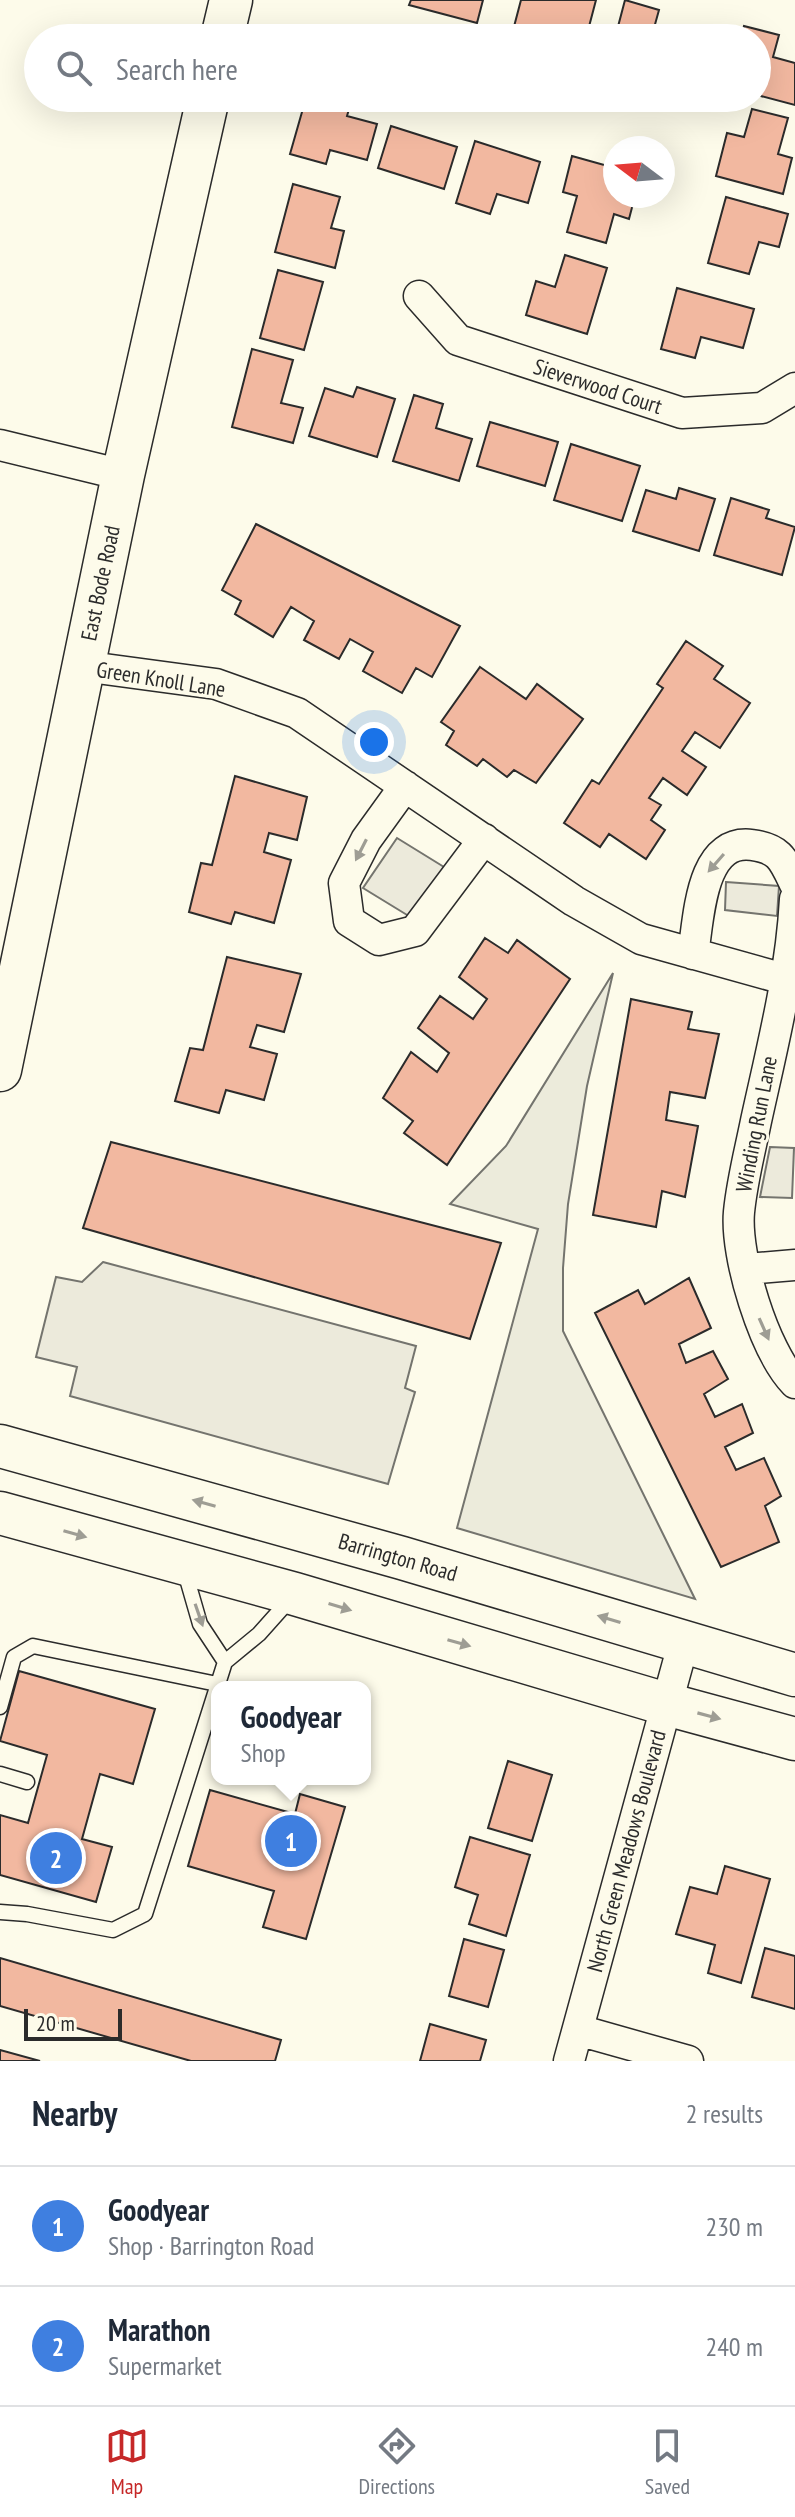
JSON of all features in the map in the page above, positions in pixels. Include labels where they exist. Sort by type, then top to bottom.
[{"type":"main road","points":[[225,24],[231,0]]},
{"type":"main road","name":"East Bode Road","points":[[0,1070],[82,666],[205,112]]},
{"type":"main road","name":"Barrington Road","points":[[0,1446],[402,1558],[795,1675]]},
{"type":"main road","points":[[0,1513],[295,1594],[795,1739]]},
{"type":"street","name":"Sieverwood Court","points":[[419,296],[458,340],[682,413],[762,408],[795,388]]},
{"type":"street","points":[[0,445],[123,475]]},
{"type":"street","name":"Green Knoll Lane","points":[[82,666],[216,684],[297,713],[574,901],[641,939],[790,981]]},
{"type":"street","points":[[405,786],[366,840],[344,883],[349,921],[379,940],[415,931],[484,839]]},
{"type":"street","points":[[693,954],[707,873],[717,857],[741,844],[770,848],[784,862],[795,884]]},
{"type":"street","points":[[790,981],[795,899]]},
{"type":"street","name":"Winding Run Lane","points":[[790,981],[739,1215],[753,1305],[784,1372],[795,1383]]},
{"type":"street","points":[[746,1269],[795,1265]]},
{"type":"street","name":"North Green Meadows Boulevard","points":[[569,2061],[684,1641]]},
{"type":"street","points":[[578,2030],[688,2061]]},
{"type":"lane","points":[[183,1564],[200,1624],[225,1662]]},
{"type":"lane","points":[[218,1681],[225,1662],[259,1634],[295,1594]]},
{"type":"lane","points":[[0,1707],[14,1657],[33,1646],[211,1683]]},
{"type":"lane","points":[[0,1912],[113,1930],[145,1914],[211,1703]]},
{"type":"lane","points":[[0,1774],[27,1782]]},
{"type":"shaded area","points":[[397,838],[444,867],[412,918],[363,888]]},
{"type":"shaded area","points":[[726,882],[779,886],[777,916],[725,910]]},
{"type":"shaded area","points":[[613,973],[587,1086],[568,1204],[563,1268],[563,1331],[695,1599],[457,1528],[538,1229],[450,1204],[506,1146]]},
{"type":"shaded area","points":[[770,1147],[794,1148],[792,1198],[760,1197]]},
{"type":"shaded area","points":[[103,1262],[416,1346],[405,1388],[415,1392],[388,1484],[70,1396],[77,1367],[36,1357],[56,1277],[82,1282]]},
{"type":"building","points":[[411,0],[483,0],[477,23],[409,5]]},
{"type":"building","points":[[521,0],[596,0],[590,24],[515,24]]},
{"type":"building","points":[[625,0],[659,10],[655,24],[619,24]]},
{"type":"building","points":[[771,33],[779,35],[773,57],[795,63],[795,105],[771,99]]},
{"type":"building","points":[[302,112],[348,112],[347,116],[377,124],[367,160],[330,150],[326,164],[290,154]]},
{"type":"building","points":[[751,112],[788,118],[778,154],[792,158],[783,194],[716,176],[727,133],[744,137]]},
{"type":"building","points":[[391,126],[457,147],[444,189],[378,168]]},
{"type":"building","points":[[475,141],[540,162],[528,203],[497,194],[490,214],[456,203]]},
{"type":"building","points":[[572,156],[603,165],[603,208],[632,208],[629,219],[614,214],[606,243],[567,232],[577,196],[563,192]]},
{"type":"building","points":[[293,184],[340,197],[331,228],[344,231],[335,268],[275,252]]},
{"type":"building","points":[[726,197],[788,214],[779,247],[759,242],[749,274],[708,263]]},
{"type":"building","points":[[565,255],[607,268],[587,334],[526,315],[536,281],[555,287]]},
{"type":"building","points":[[278,270],[323,282],[304,350],[260,338]]},
{"type":"building","points":[[677,288],[754,309],[743,348],[701,337],[695,358],[661,349]]},
{"type":"building","points":[[252,349],[293,360],[281,403],[303,408],[293,443],[232,427]]},
{"type":"building","points":[[357,387],[395,399],[377,457],[309,436],[325,388],[353,397]]},
{"type":"building","points":[[414,395],[443,404],[436,428],[472,439],[459,481],[393,461]]},
{"type":"building","points":[[490,422],[558,442],[545,486],[477,466]]},
{"type":"building","points":[[571,444],[640,466],[622,521],[554,500]]},
{"type":"building","points":[[679,488],[715,499],[699,551],[633,531],[646,490],[676,499]]},
{"type":"building","points":[[731,498],[769,510],[766,518],[795,527],[782,575],[714,555]]},
{"type":"building","points":[[256,524],[460,626],[432,677],[416,668],[402,693],[363,671],[373,652],[350,639],[339,659],[304,640],[314,621],[291,607],[273,637],[235,614],[241,601],[222,590]]},
{"type":"building","points":[[686,641],[723,666],[714,679],[750,703],[720,748],[695,732],[682,751],[706,767],[687,795],[663,778],[649,798],[661,805],[651,820],[665,830],[646,859],[609,834],[600,847],[564,823],[592,780],[599,784],[663,688],[657,684]]},
{"type":"building","points":[[480,667],[526,699],[537,684],[583,719],[536,783],[514,770],[507,777],[483,759],[477,766],[446,745],[454,731],[441,722]]},
{"type":"building","points":[[235,776],[307,797],[297,840],[269,833],[264,852],[291,860],[274,923],[235,912],[231,924],[189,912],[201,863],[212,865]]},
{"type":"building","points":[[485,938],[508,953],[517,940],[570,979],[447,1165],[404,1133],[413,1121],[383,1098],[411,1052],[437,1072],[449,1053],[418,1028],[440,996],[473,1019],[487,999],[459,977]]},
{"type":"building","points":[[227,957],[301,974],[284,1032],[257,1025],[250,1047],[277,1054],[264,1100],[226,1090],[219,1113],[175,1101],[190,1048],[203,1050]]},
{"type":"building","points":[[631,999],[692,1012],[688,1029],[719,1034],[705,1098],[670,1092],[666,1120],[698,1126],[685,1197],[662,1191],[656,1227],[593,1215]]},
{"type":"building","points":[[111,1142],[501,1243],[470,1339],[83,1228]]},
{"type":"building","points":[[689,1278],[711,1328],[679,1344],[686,1363],[713,1351],[728,1379],[704,1394],[715,1417],[742,1404],[753,1433],[725,1447],[736,1470],[764,1458],[781,1496],[765,1506],[779,1542],[721,1567],[595,1313],[638,1290],[645,1304]]},
{"type":"building","points":[[19,1671],[155,1709],[133,1784],[100,1774],[82,1839],[112,1847],[96,1902],[0,1875],[0,1815],[28,1823],[47,1755],[0,1741]]},
{"type":"building","points":[[508,1761],[552,1775],[532,1841],[488,1828]]},
{"type":"building","points":[[210,1790],[295,1814],[300,1794],[345,1807],[306,1939],[263,1927],[274,1891],[188,1866]]},
{"type":"building","points":[[470,1837],[530,1855],[506,1936],[469,1924],[478,1895],[455,1887]]},
{"type":"building","points":[[725,1866],[770,1879],[741,1983],[708,1973],[715,1945],[676,1934],[690,1887],[717,1894]]},
{"type":"building","points":[[464,1939],[504,1950],[488,2007],[449,1996]]},
{"type":"building","points":[[765,1948],[795,1956],[795,2009],[752,1997]]},
{"type":"building","points":[[0,1958],[281,2040],[275,2061],[191,2061],[0,2006]]},
{"type":"building","points":[[430,2024],[486,2040],[480,2061],[420,2061]]},
{"type":"building","points":[[0,2050],[40,2061],[0,2061]]},
{"type":"place","name":"Goodyear","points":[[291,1841]]},
{"type":"place","name":"Marathon","points":[[56,1858]]}]
